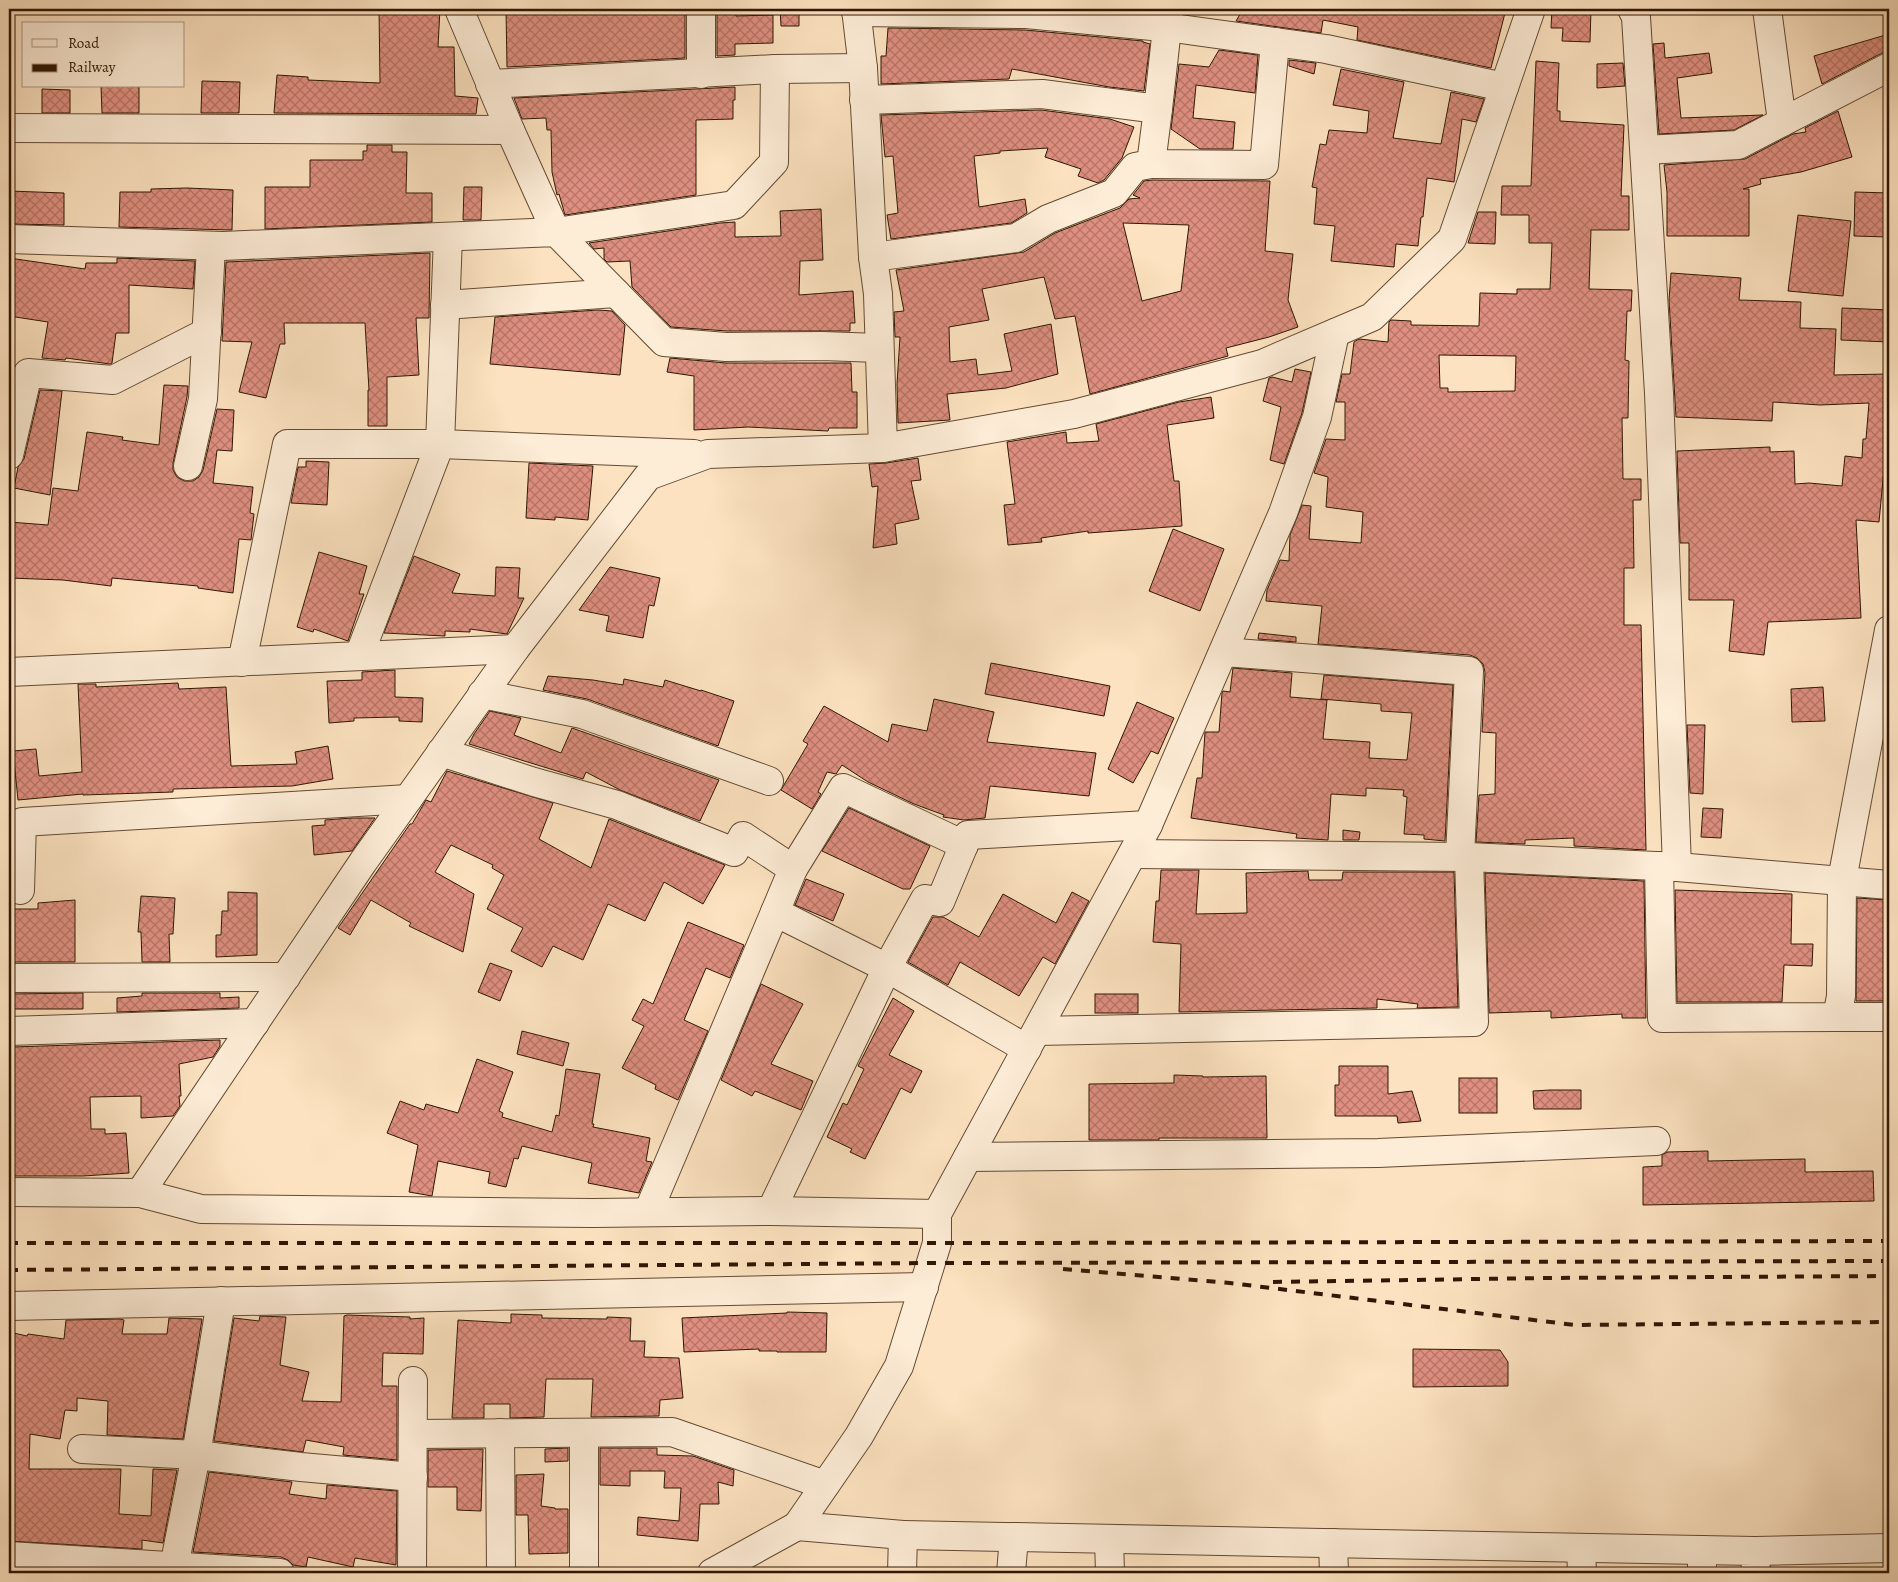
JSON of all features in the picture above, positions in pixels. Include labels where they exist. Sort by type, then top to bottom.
[{"type":"street","points":[[459,9],[556,232],[664,342],[726,348],[822,346],[880,348]]},
{"type":"street","points":[[701,9],[701,74]]},
{"type":"street","points":[[242,662],[287,444],[440,444],[708,454],[883,448],[1083,411],[1262,364],[1372,317],[1452,239],[1530,9]]},
{"type":"street","points":[[1632,9],[1636,17],[1660,392],[1668,867],[1662,1018],[1839,1007],[1889,1017]]},
{"type":"street","points":[[1767,9],[1782,122]]},
{"type":"street","points":[[883,448],[878,294],[873,257],[863,68],[856,10],[1168,18],[1275,42],[1326,49],[1504,87]]},
{"type":"street","points":[[1151,164],[1168,18]]},
{"type":"street","points":[[873,257],[1016,238],[1048,219],[1114,193],[1135,167],[1151,164],[1264,165],[1275,42]]},
{"type":"street","points":[[1645,150],[1738,145],[1889,67]]},
{"type":"street","points":[[490,84],[775,69],[863,68]]},
{"type":"street","points":[[9,239],[211,246],[556,232],[734,205],[774,162],[775,69]]},
{"type":"street","points":[[864,100],[1042,94],[1158,108]]},
{"type":"street","points":[[9,128],[510,130]]},
{"type":"street","points":[[359,656],[440,444],[448,237]]},
{"type":"street","points":[[188,466],[203,399],[211,246]]},
{"type":"street","points":[[445,305],[616,293]]},
{"type":"street","points":[[9,455],[28,373],[113,380],[207,332]]},
{"type":"street","points":[[712,1573],[797,1526],[859,1436],[899,1366],[937,1243],[937,1214],[1148,825],[1283,513],[1317,417],[1335,333]]},
{"type":"street","points":[[140,1193],[363,862],[514,649],[648,476],[708,454]]},
{"type":"street","points":[[1839,1007],[1842,880],[1889,630]]},
{"type":"street","points":[[9,672],[514,649]]},
{"type":"street","points":[[775,912],[1032,1040],[1474,1022],[1464,856],[1469,671],[1224,652]]},
{"type":"street","points":[[482,694],[582,714],[769,781]]},
{"type":"street","points":[[442,752],[534,782],[617,805],[734,852],[743,836],[793,869]]},
{"type":"street","points":[[648,1212],[793,869],[843,788],[964,845]]},
{"type":"street","points":[[20,890],[22,822],[408,800]]},
{"type":"street","points":[[771,1211],[887,968],[925,899],[940,902],[968,835],[1148,825]]},
{"type":"street","points":[[1132,854],[1464,856],[1668,867],[1889,885]]},
{"type":"street","points":[[9,978],[286,978]]},
{"type":"street","points":[[9,1031],[255,1022]]},
{"type":"street","points":[[968,1157],[1378,1153],[1656,1141]]},
{"type":"street","points":[[9,1192],[140,1193],[201,1209],[771,1211],[937,1214]]},
{"type":"street","points":[[9,1306],[924,1287]]},
{"type":"street","points":[[158,1568],[196,1455],[221,1301]]},
{"type":"street","points":[[412,1573],[413,1381]]},
{"type":"street","points":[[413,1434],[672,1432],[825,1485]]},
{"type":"street","points":[[500,1433],[501,1573]]},
{"type":"street","points":[[584,1433],[584,1573]]},
{"type":"street","points":[[82,1449],[196,1455],[413,1477]]},
{"type":"street","points":[[797,1526],[903,1535],[1333,1544],[1581,1561],[1755,1562],[1889,1548]]},
{"type":"street","points":[[902,1573],[903,1535]]},
{"type":"street","points":[[1011,1573],[1014,1537]]},
{"type":"street","points":[[1109,1539],[1110,1573]]},
{"type":"street","points":[[1333,1544],[1334,1573]]},
{"type":"street","points":[[9,1556],[158,1568],[280,1573]]},
{"type":"building","points":[[379,9],[440,9],[438,47],[454,47],[455,96],[478,98],[476,114],[274,113],[277,75],[308,77],[308,80],[380,83]]},
{"type":"building","points":[[553,9],[685,9],[685,58],[507,67],[506,10],[553,11]]},
{"type":"building","points":[[717,9],[736,9],[736,16],[773,15],[773,43],[735,44],[735,55],[717,56]]},
{"type":"building","points":[[780,9],[799,9],[799,26],[781,26]]},
{"type":"building","points":[[1243,9],[1506,9],[1491,68],[1357,40],[1358,27],[1323,20],[1321,33],[1236,21]]},
{"type":"building","points":[[1552,9],[1591,9],[1590,42],[1562,41],[1563,28],[1551,28]]},
{"type":"building","points":[[888,28],[1025,30],[1143,41],[1150,44],[1144,91],[1109,87],[1012,69],[1009,79],[881,84],[881,56],[886,56]]},
{"type":"building","points":[[1889,34],[1889,51],[1822,84],[1814,56]]},
{"type":"building","points":[[1664,43],[1665,58],[1709,53],[1712,73],[1677,78],[1681,118],[1763,115],[1734,130],[1659,134],[1653,44]]},
{"type":"building","points":[[1219,50],[1258,55],[1255,93],[1196,85],[1193,118],[1235,122],[1233,149],[1200,149],[1171,129],[1179,64],[1209,67]]},
{"type":"building","points":[[1289,60],[1316,63],[1314,74],[1289,66]]},
{"type":"building","points":[[1536,61],[1559,63],[1557,111],[1560,111],[1560,121],[1624,125],[1621,196],[1629,196],[1629,230],[1591,230],[1589,289],[1632,290],[1631,311],[1627,311],[1625,360],[1629,361],[1628,418],[1622,418],[1623,479],[1641,479],[1641,500],[1633,500],[1634,568],[1624,568],[1624,625],[1641,625],[1646,850],[1574,846],[1574,838],[1525,840],[1525,844],[1476,842],[1479,795],[1495,794],[1496,733],[1482,732],[1485,672],[1483,664],[1477,658],[1470,655],[1318,644],[1322,606],[1266,601],[1267,590],[1280,560],[1289,561],[1290,535],[1302,505],[1311,506],[1309,539],[1361,543],[1363,512],[1326,507],[1328,477],[1314,473],[1326,439],[1345,440],[1345,402],[1336,402],[1342,374],[1350,374],[1354,342],[1359,339],[1388,342],[1389,322],[1391,320],[1411,321],[1411,325],[1479,326],[1480,293],[1517,294],[1517,289],[1550,289],[1552,243],[1529,243],[1529,215],[1501,215],[1502,186],[1531,186]],"holes":[[[1439,355],[1516,356],[1515,391],[1448,392],[1448,388],[1440,388]]]},
{"type":"building","points":[[1623,63],[1625,86],[1597,88],[1597,64]]},
{"type":"building","points":[[1341,69],[1404,82],[1393,138],[1441,144],[1451,92],[1484,99],[1476,122],[1462,119],[1454,182],[1427,178],[1418,246],[1396,244],[1394,267],[1331,261],[1335,226],[1314,224],[1317,188],[1312,187],[1320,144],[1326,145],[1329,130],[1367,133],[1369,111],[1333,105]]},
{"type":"building","points":[[202,81],[240,82],[239,113],[201,113]]},
{"type":"building","points":[[735,87],[733,119],[696,120],[696,195],[565,215],[559,194],[557,195],[552,172],[551,130],[547,130],[546,118],[522,119],[514,98]]},
{"type":"building","points":[[101,88],[139,88],[139,113],[102,113]]},
{"type":"building","points":[[42,89],[70,90],[70,113],[42,113]]},
{"type":"building","points":[[1041,110],[1110,119],[1134,127],[1122,158],[1104,180],[1098,183],[1078,176],[1081,169],[1045,157],[1048,148],[1000,151],[1000,153],[974,156],[979,207],[1025,199],[1027,213],[1011,223],[891,239],[887,215],[898,213],[893,156],[885,157],[881,115]]},
{"type":"building","points":[[1838,111],[1852,157],[1801,172],[1760,179],[1761,184],[1743,189],[1749,189],[1749,236],[1667,236],[1667,192],[1664,165],[1745,159],[1793,134],[1806,132],[1805,128]]},
{"type":"building","points":[[367,145],[392,145],[392,152],[407,152],[406,193],[432,193],[432,222],[265,229],[265,187],[310,187],[310,160],[363,160],[363,151],[367,151]]},
{"type":"building","points":[[1144,181],[1270,181],[1265,251],[1293,254],[1288,300],[1298,327],[1226,348],[1228,356],[1090,394],[1075,316],[1055,319],[1044,277],[982,289],[989,320],[949,327],[950,362],[976,359],[978,375],[1012,371],[1004,334],[1051,324],[1058,374],[1006,388],[947,394],[950,420],[898,423],[897,384],[900,337],[895,337],[894,312],[904,311],[896,270],[1024,252],[1055,233],[1120,208],[1129,199],[1140,198],[1133,195]],"holes":[[[1123,223],[1189,225],[1181,291],[1142,301]]]},
{"type":"building","points":[[464,187],[482,187],[481,220],[463,220]]},
{"type":"building","points":[[151,189],[233,190],[232,230],[119,227],[120,192],[151,192]]},
{"type":"building","points":[[9,191],[64,193],[64,225],[9,224]]},
{"type":"building","points":[[1855,192],[1889,193],[1889,237],[1854,236]]},
{"type":"building","points":[[821,209],[823,260],[800,261],[799,295],[853,291],[855,323],[850,323],[850,331],[727,331],[671,327],[632,287],[630,261],[607,262],[604,259],[604,248],[594,249],[589,243],[735,222],[735,237],[781,236],[780,211]]},
{"type":"building","points":[[1478,212],[1496,212],[1495,244],[1468,243]]},
{"type":"building","points":[[1798,215],[1851,221],[1843,296],[1788,291]]},
{"type":"building","points":[[430,253],[429,318],[416,318],[419,375],[387,377],[387,426],[368,426],[369,390],[365,323],[284,323],[285,344],[280,344],[266,398],[239,392],[252,342],[222,341],[226,262]]},
{"type":"building","points":[[9,258],[85,269],[86,263],[117,263],[117,258],[195,261],[193,289],[129,285],[129,333],[116,333],[112,363],[110,364],[66,358],[65,360],[42,358],[48,322],[9,316]]},
{"type":"building","points":[[1671,273],[1741,278],[1739,300],[1801,302],[1800,328],[1836,329],[1834,375],[1889,374],[1889,438],[1887,438],[1879,522],[1856,520],[1861,618],[1768,622],[1764,655],[1729,651],[1734,600],[1689,600],[1689,543],[1680,543],[1677,451],[1770,447],[1770,452],[1794,451],[1795,484],[1809,483],[1842,486],[1845,456],[1862,458],[1863,439],[1866,439],[1869,403],[1820,405],[1773,402],[1772,421],[1676,417],[1669,300]]},
{"type":"building","points":[[1842,308],[1889,310],[1889,342],[1841,340]]},
{"type":"building","points":[[598,310],[612,311],[625,325],[620,375],[490,364],[495,317]]},
{"type":"building","points":[[670,358],[726,363],[851,363],[852,392],[857,392],[857,428],[829,428],[828,431],[748,427],[694,430],[694,376],[667,372]]},
{"type":"building","points":[[1295,369],[1311,372],[1302,413],[1284,464],[1270,460],[1281,407],[1263,401],[1269,378],[1292,382]]},
{"type":"building","points":[[164,385],[188,386],[173,463],[173,470],[177,477],[184,481],[193,481],[199,477],[203,470],[217,409],[234,410],[232,451],[217,450],[213,483],[253,487],[250,513],[254,514],[251,540],[239,539],[233,593],[198,588],[198,586],[112,578],[111,586],[63,580],[9,578],[9,522],[48,525],[53,488],[78,491],[87,432],[123,437],[122,440],[159,445]]},
{"type":"building","points":[[40,390],[62,391],[50,495],[14,488],[18,467],[24,459]]},
{"type":"building","points":[[1211,397],[1214,418],[1167,425],[1174,481],[1179,481],[1182,526],[1088,533],[1088,531],[1041,538],[1042,542],[1008,545],[1004,505],[1015,504],[1007,442],[1066,432],[1067,443],[1099,441],[1096,424],[1179,402]]},
{"type":"building","points":[[918,458],[921,480],[911,481],[919,519],[895,524],[897,544],[873,548],[878,486],[872,487],[869,464]]},
{"type":"building","points":[[306,461],[329,462],[327,505],[291,503],[298,467],[306,467]]},
{"type":"building","points":[[529,463],[593,466],[588,520],[555,517],[555,520],[526,518]]},
{"type":"building","points":[[1173,529],[1224,549],[1200,611],[1149,591]]},
{"type":"building","points":[[319,552],[367,566],[359,594],[364,594],[348,641],[314,629],[313,632],[297,627]]},
{"type":"building","points":[[414,556],[460,574],[452,593],[495,596],[496,567],[520,568],[518,598],[524,598],[507,634],[470,629],[470,632],[445,631],[445,636],[384,633]]},
{"type":"building","points":[[610,567],[660,578],[654,606],[649,605],[643,638],[606,631],[609,616],[579,610]]},
{"type":"building","points":[[1259,633],[1296,637],[1296,642],[1258,639]]},
{"type":"building","points":[[991,663],[1110,686],[1104,716],[985,694]]},
{"type":"building","points":[[1233,668],[1292,673],[1290,697],[1327,700],[1323,739],[1370,742],[1369,758],[1407,760],[1412,713],[1381,711],[1381,704],[1321,699],[1324,675],[1453,685],[1445,841],[1424,839],[1424,835],[1404,834],[1407,797],[1403,796],[1404,790],[1366,788],[1366,796],[1331,794],[1328,840],[1296,838],[1297,834],[1191,818],[1197,778],[1202,778],[1205,732],[1219,732],[1222,693],[1223,691],[1230,692]]},
{"type":"building","points":[[395,670],[395,697],[423,698],[422,722],[399,721],[399,717],[354,718],[354,721],[329,723],[327,681],[362,680],[362,672]]},
{"type":"building","points":[[548,676],[623,685],[624,679],[663,687],[665,680],[734,701],[718,746],[587,699],[543,690]]},
{"type":"building","points":[[178,683],[179,689],[226,687],[231,766],[297,764],[295,752],[328,746],[333,779],[292,786],[173,789],[173,792],[83,794],[18,800],[13,751],[36,749],[39,776],[82,772],[78,684],[96,684],[96,687]]},
{"type":"building","points":[[1823,687],[1825,721],[1792,722],[1791,689]]},
{"type":"building","points":[[934,699],[994,712],[987,742],[1096,753],[1089,796],[990,786],[985,818],[964,820],[943,817],[944,815],[914,804],[868,782],[842,765],[836,774],[827,772],[818,792],[821,794],[812,809],[781,790],[808,744],[803,741],[824,706],[888,742],[892,724],[927,731]]},
{"type":"building","points":[[1137,702],[1174,718],[1158,754],[1151,751],[1133,783],[1108,769]]},
{"type":"building","points":[[490,711],[521,718],[514,735],[561,753],[572,728],[719,780],[700,821],[620,790],[586,772],[583,779],[469,744]]},
{"type":"building","points":[[1687,725],[1705,725],[1703,794],[1690,793]]},
{"type":"building","points":[[447,771],[553,803],[539,839],[591,868],[609,819],[725,865],[703,904],[664,882],[645,921],[608,904],[583,960],[553,946],[542,967],[511,951],[523,928],[487,909],[504,875],[492,868],[493,865],[451,845],[435,872],[474,894],[463,952],[409,926],[411,923],[371,900],[350,935],[338,928],[410,824],[412,824],[426,800],[431,802]]},
{"type":"building","points":[[849,808],[930,846],[910,889],[903,889],[822,851]]},
{"type":"building","points":[[1703,808],[1723,809],[1721,838],[1701,837]]},
{"type":"building","points":[[375,818],[352,851],[314,855],[312,826],[325,825],[325,820]]},
{"type":"building","points":[[1343,830],[1360,832],[1359,840],[1343,840]]},
{"type":"building","points":[[1161,870],[1199,870],[1196,914],[1247,913],[1246,873],[1308,871],[1309,880],[1342,880],[1343,872],[1454,872],[1458,1007],[1417,1008],[1418,1004],[1377,999],[1377,1008],[1179,1012],[1181,944],[1153,942],[1156,901],[1159,901]]},
{"type":"building","points":[[1485,873],[1644,881],[1646,1018],[1622,1018],[1622,1014],[1551,1018],[1551,1011],[1489,1013]]},
{"type":"building","points":[[806,879],[844,894],[833,921],[795,905]]},
{"type":"building","points":[[1675,890],[1792,894],[1791,944],[1813,944],[1812,966],[1784,965],[1782,1002],[1677,1002]]},
{"type":"building","points":[[228,892],[257,893],[257,955],[216,957],[216,935],[221,935],[222,911],[228,911]]},
{"type":"building","points":[[1072,892],[1089,901],[1055,964],[1043,957],[1019,996],[960,962],[948,985],[908,962],[933,917],[943,917],[979,937],[1003,894],[1056,923]]},
{"type":"building","points":[[141,896],[175,898],[173,934],[169,934],[170,962],[142,962],[141,932],[138,932]]},
{"type":"building","points":[[1857,898],[1889,900],[1889,1001],[1856,1001]]},
{"type":"building","points":[[75,900],[75,962],[14,962],[14,941],[12,941],[13,909],[38,909],[38,903]]},
{"type":"building","points":[[688,922],[744,945],[730,978],[706,968],[684,1020],[708,1031],[678,1100],[655,1089],[656,1085],[622,1068],[644,1026],[632,1020],[643,999],[653,1004]]},
{"type":"building","points":[[490,963],[512,971],[500,1001],[478,992]]},
{"type":"building","points":[[761,984],[803,1004],[771,1064],[813,1081],[801,1110],[755,1091],[752,1096],[721,1080]]},
{"type":"building","points":[[83,993],[83,1009],[11,1009],[11,994]]},
{"type":"building","points":[[142,993],[220,993],[220,998],[239,997],[239,1008],[117,1012],[117,998],[142,996]]},
{"type":"building","points":[[1095,994],[1138,994],[1138,1013],[1095,1013]]},
{"type":"building","points":[[893,998],[914,1011],[889,1055],[922,1071],[911,1093],[901,1088],[865,1159],[850,1152],[852,1149],[827,1137],[843,1103],[847,1105],[864,1069],[858,1066]]},
{"type":"building","points":[[522,1031],[569,1043],[563,1066],[517,1054]]},
{"type":"building","points":[[220,1040],[220,1046],[213,1057],[179,1064],[180,1106],[173,1116],[141,1118],[141,1096],[90,1097],[91,1129],[105,1129],[105,1134],[126,1133],[129,1173],[83,1176],[9,1176],[9,1053],[13,1052],[13,1047]]},
{"type":"building","points":[[477,1059],[513,1072],[499,1111],[503,1113],[502,1117],[552,1132],[556,1115],[559,1116],[566,1069],[600,1074],[593,1127],[650,1138],[646,1161],[652,1162],[639,1193],[588,1183],[592,1163],[522,1146],[518,1159],[514,1158],[506,1187],[488,1183],[490,1172],[438,1161],[432,1196],[409,1192],[418,1145],[387,1133],[400,1101],[424,1110],[426,1104],[458,1113]]},
{"type":"building","points":[[1339,1066],[1388,1066],[1388,1094],[1412,1091],[1421,1121],[1398,1123],[1397,1116],[1335,1116],[1335,1085],[1339,1085]]},
{"type":"building","points":[[1174,1075],[1203,1077],[1266,1076],[1267,1138],[1089,1140],[1089,1084],[1174,1083]]},
{"type":"building","points":[[1459,1078],[1497,1078],[1497,1113],[1459,1113]]},
{"type":"building","points":[[1581,1090],[1581,1109],[1534,1109],[1533,1091]]},
{"type":"building","points":[[1708,1151],[1708,1161],[1805,1159],[1805,1172],[1873,1171],[1874,1201],[1643,1205],[1643,1167],[1662,1166],[1662,1155],[1667,1152]]},
{"type":"building","points":[[787,1312],[827,1313],[826,1352],[777,1352],[759,1351],[759,1349],[684,1352],[682,1318]]},
{"type":"building","points":[[511,1314],[542,1315],[542,1318],[631,1318],[630,1341],[645,1341],[644,1357],[679,1358],[683,1398],[660,1400],[659,1416],[591,1417],[593,1379],[546,1379],[544,1417],[510,1418],[510,1404],[484,1404],[484,1418],[452,1418],[458,1320],[511,1323]]},
{"type":"building","points":[[260,1316],[286,1317],[280,1365],[309,1372],[302,1401],[341,1402],[344,1316],[410,1317],[410,1319],[424,1318],[423,1354],[383,1353],[382,1386],[397,1386],[397,1460],[343,1455],[344,1447],[306,1440],[303,1452],[214,1441],[234,1318],[259,1321]]},
{"type":"building","points":[[169,1318],[202,1319],[183,1439],[107,1435],[108,1401],[77,1398],[77,1411],[65,1410],[60,1439],[30,1434],[29,1469],[121,1469],[119,1514],[151,1516],[153,1469],[177,1470],[163,1543],[142,1540],[142,1549],[9,1541],[9,1332],[27,1336],[28,1334],[64,1339],[66,1320],[120,1319],[124,1320],[122,1334],[167,1334]]},
{"type":"building","points":[[1413,1349],[1500,1350],[1508,1362],[1508,1386],[1413,1387]]},
{"type":"building","points":[[568,1448],[568,1461],[545,1462],[545,1449]]},
{"type":"building","points":[[600,1448],[657,1448],[657,1455],[693,1456],[734,1470],[733,1486],[718,1482],[719,1504],[700,1504],[698,1541],[637,1535],[638,1517],[679,1521],[681,1488],[664,1488],[665,1471],[630,1471],[630,1486],[600,1485]]},
{"type":"building","points":[[483,1449],[481,1511],[457,1510],[457,1487],[428,1487],[428,1450]]},
{"type":"building","points":[[209,1472],[292,1482],[289,1494],[326,1499],[327,1485],[397,1491],[396,1565],[355,1558],[353,1567],[308,1557],[306,1567],[293,1565],[281,1557],[193,1552]]},
{"type":"building","points":[[544,1474],[541,1506],[568,1509],[568,1553],[529,1554],[528,1515],[516,1515],[516,1475]]},
{"type":"railway","points":[[9,1243],[1889,1241]]},
{"type":"railway","points":[[9,1270],[932,1263],[1889,1261]]},
{"type":"railway","points":[[1063,1269],[1230,1283],[1575,1325],[1889,1322]]},
{"type":"railway","points":[[1273,1282],[1889,1276]]}]
